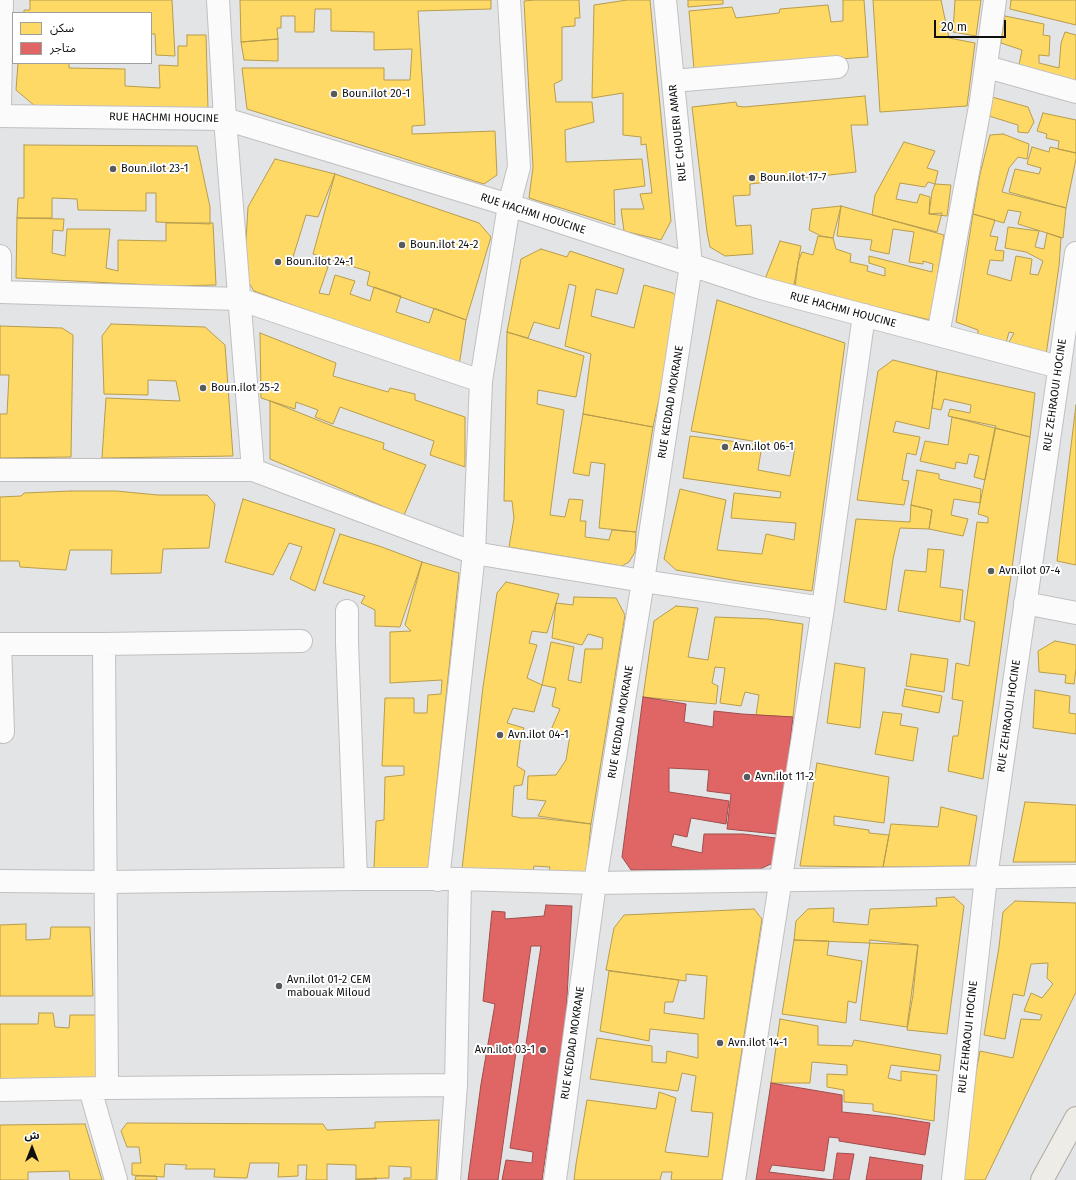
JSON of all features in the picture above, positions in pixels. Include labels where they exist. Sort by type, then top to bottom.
[{"type":"main road","points":[[1042,1180],[1076,1118]]},
{"type":"street","points":[[0,104],[2,0]]},
{"type":"street","points":[[218,0],[225,119],[253,470]]},
{"type":"street","points":[[438,880],[474,553],[481,381],[509,205],[519,167],[509,0]]},
{"type":"street","name":"RUE CHOUERI AMAR","points":[[665,0],[692,265]]},
{"type":"street","points":[[938,335],[987,67],[995,0]]},
{"type":"street","points":[[673,81],[837,67]]},
{"type":"street","points":[[987,67],[1076,92]]},
{"type":"street","name":"RUE HACHMI HOUCINE","points":[[0,116],[225,119],[509,205],[761,288],[938,335],[1066,357]]},
{"type":"street","name":"RUE ZEHRAOUI HOCINE","points":[[953,1180],[986,876],[1025,603],[1066,357],[1076,253]]},
{"type":"street","points":[[0,256],[0,292],[239,298],[481,381]]},
{"type":"street","name":"RUE KEDDAD MOKRANE","points":[[555,1180],[595,883],[692,265]]},
{"type":"street","points":[[734,1180],[782,880],[823,608],[864,315]]},
{"type":"street","points":[[0,470],[253,470],[474,553],[643,581],[823,608]]},
{"type":"street","points":[[1025,603],[1076,613]]},
{"type":"street","points":[[347,611],[356,879]]},
{"type":"street","points":[[3,732],[0,644],[301,641]]},
{"type":"street","points":[[104,644],[106,882],[98,1089],[116,1180]]},
{"type":"street","points":[[0,881],[106,882],[460,879],[595,883],[986,876],[1076,876]]},
{"type":"street","points":[[449,1180],[456,1085],[460,879]]},
{"type":"street","points":[[0,1090],[456,1085]]},
{"type":"building: سكن","points":[[30,0],[172,0],[175,56],[156,55],[155,34],[152,34],[152,12],[24,12],[24,10],[30,10]]},
{"type":"building: سكن","name":"Boun.ilot 20-1","points":[[240,0],[491,0],[491,9],[418,11],[425,125],[412,126],[412,134],[495,131],[497,175],[484,184],[247,109],[242,68],[384,68],[384,80],[410,80],[412,49],[374,50],[374,32],[331,31],[331,9],[315,9],[314,32],[295,32],[295,16],[281,16],[281,28],[277,28],[278,39],[241,42]]},
{"type":"building: سكن","points":[[579,0],[580,18],[575,18],[575,26],[562,27],[562,80],[554,84],[556,102],[592,102],[594,122],[565,130],[566,162],[642,159],[645,186],[614,190],[615,225],[529,198],[533,167],[524,1]]},
{"type":"building: سكن","points":[[627,0],[650,0],[671,221],[661,240],[624,231],[621,209],[644,209],[640,194],[652,193],[646,144],[641,145],[641,137],[623,135],[623,93],[592,98],[594,5]]},
{"type":"building: سكن","points":[[688,0],[723,0],[723,4],[688,7]]},
{"type":"building: سكن","points":[[843,0],[864,0],[868,57],[694,69],[689,11],[732,7],[736,18],[779,13],[780,9],[828,5],[831,22],[843,21]]},
{"type":"building: سكن","points":[[873,0],[941,0],[949,38],[975,43],[967,106],[880,112]]},
{"type":"building: سكن","points":[[955,0],[981,0],[976,36],[953,32]]},
{"type":"building: سكن","points":[[1011,0],[1076,0],[1076,25],[1010,9]]},
{"type":"building: سكن","points":[[1005,16],[1044,24],[1043,35],[1050,36],[1049,56],[1039,55],[1039,63],[1059,68],[1061,43],[1065,32],[1076,35],[1076,82],[1019,65],[1022,50],[1001,43]]},
{"type":"building: سكن","points":[[187,35],[206,35],[208,109],[35,106],[16,90],[18,64],[69,64],[69,68],[125,69],[125,86],[160,88],[159,65],[178,66],[178,46],[187,46]]},
{"type":"building: سكن","points":[[278,39],[278,61],[244,60],[241,42]]},
{"type":"building: سكن","name":"Boun.ilot 17-7","points":[[865,96],[868,125],[851,125],[856,172],[750,184],[750,195],[733,196],[736,226],[751,225],[753,254],[725,256],[710,247],[692,107],[736,102],[737,106],[744,107]]},
{"type":"building: سكن","points":[[992,97],[1028,107],[1034,122],[1028,133],[1018,132],[1018,125],[989,116]]},
{"type":"building: سكن","points":[[1043,113],[1076,120],[1076,153],[1058,149],[1059,141],[1046,138],[1047,134],[1037,131]]},
{"type":"building: سكن","points":[[1003,134],[1029,144],[1027,159],[1018,157],[1009,168],[1002,192],[1066,208],[1063,238],[1018,224],[1021,212],[1008,210],[1004,223],[973,214],[980,174],[990,135]]},
{"type":"building: سكن","points":[[904,142],[935,151],[927,168],[938,171],[935,184],[928,182],[925,187],[900,183],[896,199],[917,203],[920,194],[930,197],[929,214],[942,213],[937,232],[872,215],[875,195]]},
{"type":"building: سكن","name":"Boun.ilot 23-1","points":[[24,145],[197,146],[210,207],[210,224],[156,222],[156,193],[146,193],[146,211],[78,210],[77,199],[52,198],[52,218],[17,218],[18,198],[24,198]]},
{"type":"building: سكن","points":[[1032,147],[1049,152],[1050,147],[1076,153],[1066,208],[1009,192],[1015,169],[1039,174],[1041,168],[1027,164]]},
{"type":"building: سكن","name":"Boun.ilot 24-1","points":[[275,159],[335,174],[318,217],[306,215],[293,257],[328,267],[319,293],[329,295],[335,275],[355,281],[350,294],[370,301],[374,287],[401,296],[396,312],[429,323],[434,308],[466,320],[459,366],[254,291],[244,275],[248,207]]},
{"type":"building: سكن","name":"Boun.ilot 24-2","points":[[335,174],[479,223],[491,237],[466,320],[367,285],[370,272],[313,254]]},
{"type":"building: سكن","points":[[935,184],[951,185],[947,216],[929,214],[932,192]]},
{"type":"building: سكن","points":[[841,206],[944,235],[930,320],[795,288],[798,262],[802,252],[813,255],[818,236],[833,238],[836,249],[851,254],[850,262],[868,266],[867,271],[885,276],[885,268],[869,263],[869,256],[932,272],[933,264],[923,261],[923,264],[909,262],[914,232],[893,229],[889,254],[870,250],[872,240],[837,236]]},
{"type":"building: سكن","points":[[841,206],[833,238],[821,236],[809,230],[812,209]]},
{"type":"building: سكن","points":[[973,214],[995,220],[990,236],[998,237],[995,250],[1004,251],[1003,261],[990,260],[987,274],[1011,281],[1016,256],[1032,259],[1030,274],[1038,275],[1043,261],[1026,252],[1005,248],[1008,227],[1039,231],[1035,247],[1044,249],[1047,233],[1061,238],[1059,266],[1046,355],[1008,344],[1014,333],[1009,332],[1006,343],[978,335],[978,330],[956,322]]},
{"type":"building: سكن","points":[[17,218],[64,219],[63,231],[53,230],[52,253],[65,256],[67,229],[110,229],[106,268],[118,271],[118,240],[166,241],[166,223],[213,223],[216,285],[170,286],[16,278]]},
{"type":"building: سكن","points":[[780,241],[801,246],[794,285],[765,279]]},
{"type":"building: سكن","points":[[541,249],[567,257],[570,251],[624,269],[617,294],[596,289],[591,316],[634,328],[644,285],[673,293],[680,301],[653,427],[583,414],[591,354],[565,346],[576,286],[569,284],[559,329],[534,322],[528,338],[507,332],[521,259]]},
{"type":"building: سكن","name":"Avn.ilot 06-1","points":[[717,300],[845,343],[812,591],[738,581],[676,570],[664,559],[680,489],[726,500],[717,550],[762,554],[766,534],[794,540],[796,523],[731,518],[734,493],[780,498],[781,492],[683,478],[690,436],[762,445],[758,470],[790,476],[795,448],[691,431]]},
{"type":"building: سكن","name":"Boun.ilot 25-2","points":[[111,324],[205,327],[225,345],[233,456],[102,458],[106,398],[180,401],[176,381],[148,380],[148,395],[104,394],[102,336]]},
{"type":"building: سكن","points":[[0,326],[62,328],[73,335],[71,457],[0,458],[0,414],[7,414],[9,375],[0,375]]},
{"type":"building: سكن","points":[[507,332],[584,356],[576,397],[538,390],[537,404],[564,410],[550,515],[565,517],[569,499],[583,500],[580,521],[586,521],[585,537],[609,540],[612,530],[636,532],[635,552],[629,562],[622,566],[509,547],[514,518],[512,501],[504,501]]},
{"type":"building: سكن","points":[[260,333],[336,363],[333,376],[388,392],[390,388],[415,394],[415,400],[465,417],[465,467],[430,455],[434,441],[340,407],[333,424],[315,417],[318,410],[296,402],[295,409],[261,398]]},
{"type":"building: سكن","points":[[893,360],[937,371],[929,429],[896,421],[893,432],[920,437],[916,455],[907,453],[902,480],[909,481],[904,505],[857,500],[878,371]]},
{"type":"building: سكن","points":[[937,371],[1035,393],[1030,437],[948,416],[950,409],[970,413],[971,405],[944,399],[941,410],[932,408]]},
{"type":"building: سكن","points":[[270,401],[335,427],[384,443],[383,449],[426,465],[404,515],[270,459]]},
{"type":"building: سكن","points":[[1076,405],[1076,565],[1057,561]]},
{"type":"building: سكن","points":[[583,414],[653,427],[636,532],[599,528],[605,464],[591,462],[589,476],[573,473]]},
{"type":"building: سكن","points":[[952,417],[996,426],[985,480],[974,477],[979,456],[969,454],[967,464],[956,462],[955,469],[920,461],[925,441],[948,445]]},
{"type":"building: سكن","name":"Avn.ilot 07-4","points":[[995,428],[1030,437],[983,779],[948,771],[953,736],[958,736],[963,701],[952,699],[956,663],[969,666],[975,622],[964,619],[977,522],[988,523],[988,517],[978,514]]},
{"type":"building: سكن","points":[[917,470],[939,474],[939,479],[981,489],[980,503],[954,499],[951,515],[968,519],[963,536],[929,529],[932,510],[911,505]]},
{"type":"building: سكن","points":[[116,491],[158,495],[207,495],[215,504],[209,548],[163,549],[161,573],[111,574],[112,550],[70,550],[66,570],[20,567],[19,561],[0,561],[0,497],[21,496],[24,493]]},
{"type":"building: سكن","points":[[243,499],[335,529],[315,591],[290,579],[302,547],[289,543],[273,575],[225,562]]},
{"type":"building: سكن","points":[[911,505],[932,510],[929,529],[900,528],[893,559],[886,610],[844,602],[856,519],[910,522]]},
{"type":"building: سكن","points":[[340,534],[379,546],[422,562],[400,627],[375,626],[375,610],[361,603],[365,596],[323,583]]},
{"type":"building: سكن","points":[[928,549],[944,550],[940,587],[963,590],[960,622],[898,611],[905,570],[926,572]]},
{"type":"building: سكن","points":[[422,562],[459,573],[428,868],[374,868],[376,821],[384,820],[385,777],[404,775],[404,766],[382,766],[385,698],[414,698],[414,713],[427,713],[428,695],[441,694],[442,680],[390,683],[390,632],[411,631],[405,625]]},
{"type":"building: سكن","name":"Avn.ilot 04-1","points":[[506,582],[559,594],[547,633],[532,631],[529,643],[537,645],[527,678],[542,685],[534,712],[513,708],[507,723],[524,728],[520,742],[517,766],[525,771],[522,785],[514,786],[512,816],[591,824],[586,873],[549,873],[550,867],[534,866],[533,870],[462,869],[483,687],[497,593]]},
{"type":"building: سكن","points":[[574,597],[616,598],[625,615],[591,824],[538,816],[546,801],[527,799],[528,776],[556,775],[566,760],[570,735],[551,730],[560,709],[552,706],[556,688],[542,685],[551,642],[574,647],[568,680],[581,683],[585,649],[602,649],[603,638],[588,634],[582,645],[552,638],[556,603],[573,605]]},
{"type":"building: سكن","points":[[676,606],[698,608],[688,657],[708,660],[715,617],[768,619],[803,624],[793,717],[756,715],[759,695],[745,692],[741,706],[720,703],[725,668],[715,667],[712,683],[718,686],[716,704],[643,697],[654,621]]},
{"type":"building: سكن","points":[[1055,641],[1076,645],[1076,669],[1074,684],[1065,683],[1066,675],[1039,672],[1038,651]]},
{"type":"building: سكن","points":[[911,654],[948,659],[944,692],[906,686]]},
{"type":"building: سكن","points":[[835,663],[865,668],[860,728],[827,723]]},
{"type":"building: سكن","points":[[905,689],[942,696],[939,713],[902,706]]},
{"type":"building: سكن","points":[[1035,690],[1070,696],[1069,713],[1076,714],[1076,734],[1033,728]]},
{"type":"building: سكن","points":[[883,712],[902,714],[900,725],[918,728],[913,761],[875,754]]},
{"type":"building: سكن","points":[[817,763],[889,777],[884,823],[834,816],[834,825],[869,830],[869,833],[889,835],[883,867],[800,866]]},
{"type":"building: سكن","points":[[1025,802],[1076,805],[1076,862],[1013,862]]},
{"type":"building: سكن","points":[[941,807],[977,816],[969,866],[883,867],[891,824],[938,827]]},
{"type":"building: سكن","points":[[954,897],[964,906],[947,1034],[907,1030],[913,995],[918,945],[794,940],[796,921],[808,909],[834,908],[833,922],[868,925],[870,909],[937,906],[936,898]]},
{"type":"building: سكن","points":[[1015,901],[1076,903],[1076,992],[985,1180],[956,1180],[980,1051],[1013,1058],[1021,1019],[1040,1020],[1042,1015],[1024,1011],[1031,993],[1042,998],[1053,984],[1047,978],[1048,963],[1031,964],[1024,996],[1013,994],[1005,1039],[984,1035],[999,947],[1003,912]]},
{"type":"building: سكن","name":"Avn.ilot 14-1","points":[[754,909],[762,919],[722,1180],[671,1180],[672,1172],[662,1172],[660,1180],[574,1180],[587,1100],[656,1109],[659,1092],[676,1098],[665,1152],[708,1157],[713,1113],[691,1111],[696,1076],[682,1073],[678,1091],[590,1079],[597,1038],[652,1046],[652,1062],[666,1063],[667,1051],[698,1058],[698,1034],[650,1029],[649,1041],[600,1031],[609,971],[675,979],[606,970],[614,928],[624,915]],"holes":[[[686,974],[707,976],[704,1019],[664,1013],[665,1002],[673,1002],[679,980],[686,981]]]},
{"type":"building: سكن","points":[[26,924],[26,940],[50,939],[51,927],[90,927],[93,996],[0,996],[0,925]]},
{"type":"building: سكن","points":[[794,940],[829,941],[827,955],[862,961],[856,1003],[848,1001],[846,1023],[782,1014]]},
{"type":"building: سكن","points":[[870,940],[918,945],[907,1027],[860,1020]]},
{"type":"building: سكن","points":[[39,1013],[53,1013],[55,1027],[69,1028],[70,1015],[96,1015],[96,1079],[0,1082],[0,1024],[38,1024]]},
{"type":"building: سكن","points":[[780,1019],[818,1026],[818,1045],[852,1046],[854,1040],[941,1055],[939,1071],[891,1065],[888,1078],[901,1081],[901,1071],[937,1075],[934,1121],[873,1111],[873,1104],[844,1102],[844,1090],[827,1087],[827,1074],[847,1075],[847,1065],[812,1062],[810,1083],[771,1083]]},
{"type":"building: سكن","points":[[439,1120],[436,1180],[404,1180],[404,1178],[411,1178],[411,1167],[389,1166],[389,1178],[356,1179],[356,1165],[327,1164],[327,1180],[306,1180],[307,1165],[298,1165],[298,1176],[278,1177],[279,1163],[250,1163],[247,1178],[214,1177],[215,1169],[185,1169],[187,1165],[165,1164],[164,1177],[132,1175],[132,1163],[141,1163],[139,1147],[127,1147],[121,1131],[127,1123],[323,1124],[327,1130],[375,1128],[375,1122]]},
{"type":"building: سكن","points":[[85,1124],[102,1180],[70,1180],[69,1171],[28,1172],[28,1180],[0,1180],[0,1125]]},
{"type":"building: سكن","points":[[136,1176],[156,1176],[157,1180],[135,1180]]},
{"type":"building: سكن","points":[[376,1178],[376,1180],[355,1180]]},
{"type":"building: متاجر","name":"Avn.ilot 11-2","points":[[643,697],[686,704],[684,722],[713,727],[714,711],[793,717],[785,785],[776,834],[727,829],[731,794],[707,791],[709,770],[669,768],[669,792],[729,801],[726,824],[691,818],[687,837],[674,834],[671,846],[702,853],[704,834],[743,834],[776,838],[773,863],[760,869],[631,870],[622,857]]},
{"type":"building: متاجر","name":"Avn.ilot 03-1","points":[[546,905],[572,906],[566,1015],[542,1180],[502,1180],[506,1160],[532,1163],[533,1152],[510,1148],[541,946],[531,946],[498,1180],[468,1180],[481,1084],[495,1004],[483,1001],[492,911],[505,912],[505,919],[544,916]]},
{"type":"building: متاجر","points":[[771,1083],[842,1095],[842,1112],[930,1123],[925,1155],[839,1141],[839,1138],[829,1137],[824,1171],[772,1165],[769,1172],[833,1180],[756,1180]]},
{"type":"building: متاجر","points":[[837,1153],[854,1154],[849,1180],[833,1180]]},
{"type":"building: متاجر","points":[[870,1157],[923,1165],[921,1180],[866,1180]]},
{"type":"place","name":"Boun.ilot 20-1","points":[[334,94]]},
{"type":"place","name":"Boun.ilot 23-1","points":[[113,169]]},
{"type":"place","name":"Boun.ilot 17-7","points":[[752,178]]},
{"type":"place","name":"Boun.ilot 24-2","points":[[402,245]]},
{"type":"place","name":"Boun.ilot 24-1","points":[[278,262]]},
{"type":"place","name":"Boun.ilot 25-2","points":[[203,388]]},
{"type":"place","name":"Avn.ilot 06-1","points":[[725,447]]},
{"type":"place","name":"Avn.ilot 07-4","points":[[991,571]]},
{"type":"place","name":"Avn.ilot 04-1","points":[[500,735]]},
{"type":"place","name":"Avn.ilot 11-2","points":[[747,777]]},
{"type":"place","name":"Avn.ilot 01-2 CEM mabouak Miloud","points":[[279,986]]},
{"type":"place","name":"Avn.ilot 14-1","points":[[720,1043]]},
{"type":"place","name":"Avn.ilot 03-1","points":[[543,1050]]}]
